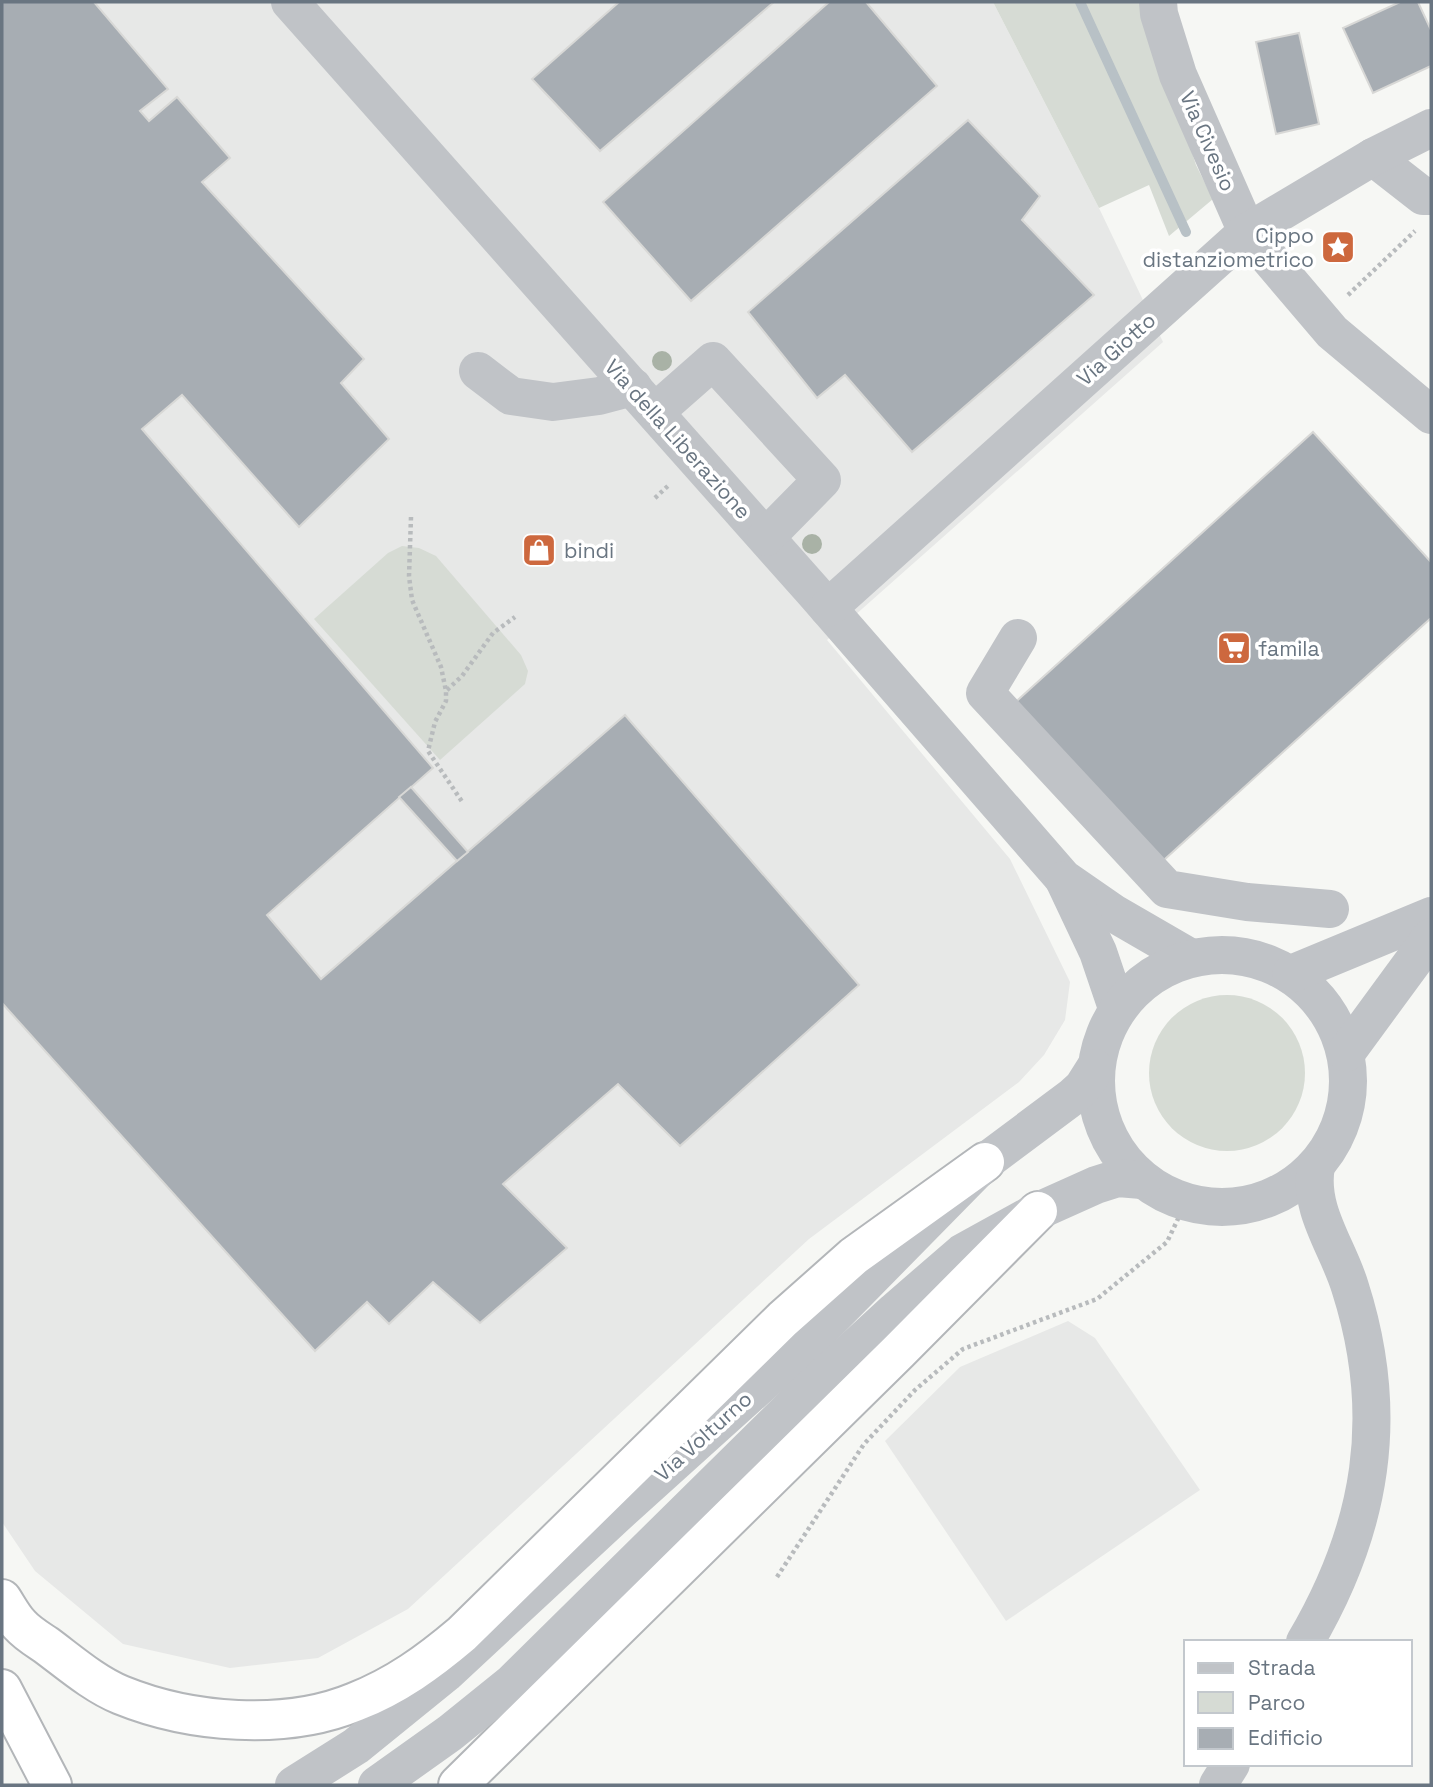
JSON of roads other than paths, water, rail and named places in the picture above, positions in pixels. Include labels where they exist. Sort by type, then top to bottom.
[{"type":"highway","points":[[2,1599],[20,1625],[77,1669],[119,1695],[160,1707],[212,1717],[256,1721],[308,1716],[353,1704],[390,1687],[424,1666],[462,1634],[804,1301],[854,1256],[985,1162]]},
{"type":"highway","points":[[458,1785],[890,1361],[1038,1211]]},
{"type":"highway","points":[[2,1689],[52,1785]]},
{"type":"street","name":"Via della Liberazione","points":[[290,2],[766,537],[1063,878],[1115,914],[1191,958]]},
{"type":"street","name":"Via Civesio","points":[[1158,2],[1159,14],[1178,75],[1247,232],[1332,332],[1431,415]]},
{"type":"street","name":"Via Giotto","points":[[828,608],[1247,232],[1374,157],[1431,128]]},
{"type":"street","points":[[1374,157],[1423,196],[1427,209]]},
{"type":"street","points":[[478,371],[511,396],[553,402],[599,396],[644,400],[713,362],[822,480],[766,537]]},
{"type":"street","points":[[1017,638],[985,693],[1081,792],[1167,889],[1247,902],[1329,909]]},
{"type":"street","name":"Via della Liberazione","points":[[1063,878],[1098,952],[1117,1008]]},
{"type":"street","points":[[1291,974],[1431,916]]},
{"type":"street","points":[[1346,1053],[1431,937]]},
{"type":"street","name":"Via Volturno","points":[[1221,954],[1255,958],[1291,974],[1307,986],[1332,1017],[1346,1053],[1348,1099],[1335,1139],[1315,1166],[1287,1190],[1271,1198],[1233,1208],[1181,1201],[1142,1180],[1112,1145],[1096,1099],[1095,1068],[1098,1050],[1106,1027],[1117,1008],[1138,985],[1164,968],[1191,958],[1221,954]]},
{"type":"street","name":"Via Volturno","points":[[294,1785],[356,1746],[446,1674],[615,1515],[810,1340],[985,1162],[1072,1097],[1083,1087],[1095,1068]]},
{"type":"street","points":[[1306,1640],[1322,1613],[1352,1540],[1364,1499],[1373,1426],[1371,1389],[1360,1319],[1338,1255],[1325,1230],[1312,1184],[1315,1166]]},
{"type":"street","name":"Via Volturno","points":[[377,1785],[450,1733],[512,1683],[805,1394],[962,1253],[1038,1211],[1096,1185],[1118,1178],[1142,1180]]},
{"type":"street","points":[[1271,1198],[1285,1201],[1304,1212],[1325,1230]]},
{"type":"street","points":[[1218,1785],[1230,1766]]},
{"type":"waterway","points":[[1080,2],[1186,232]]},
{"type":"place","name":"Cippo distanziometrico","points":[[1338,247]]},
{"type":"place","name":"bindi","points":[[539,550]]},
{"type":"place","name":"famila","points":[[1234,648]]}]
